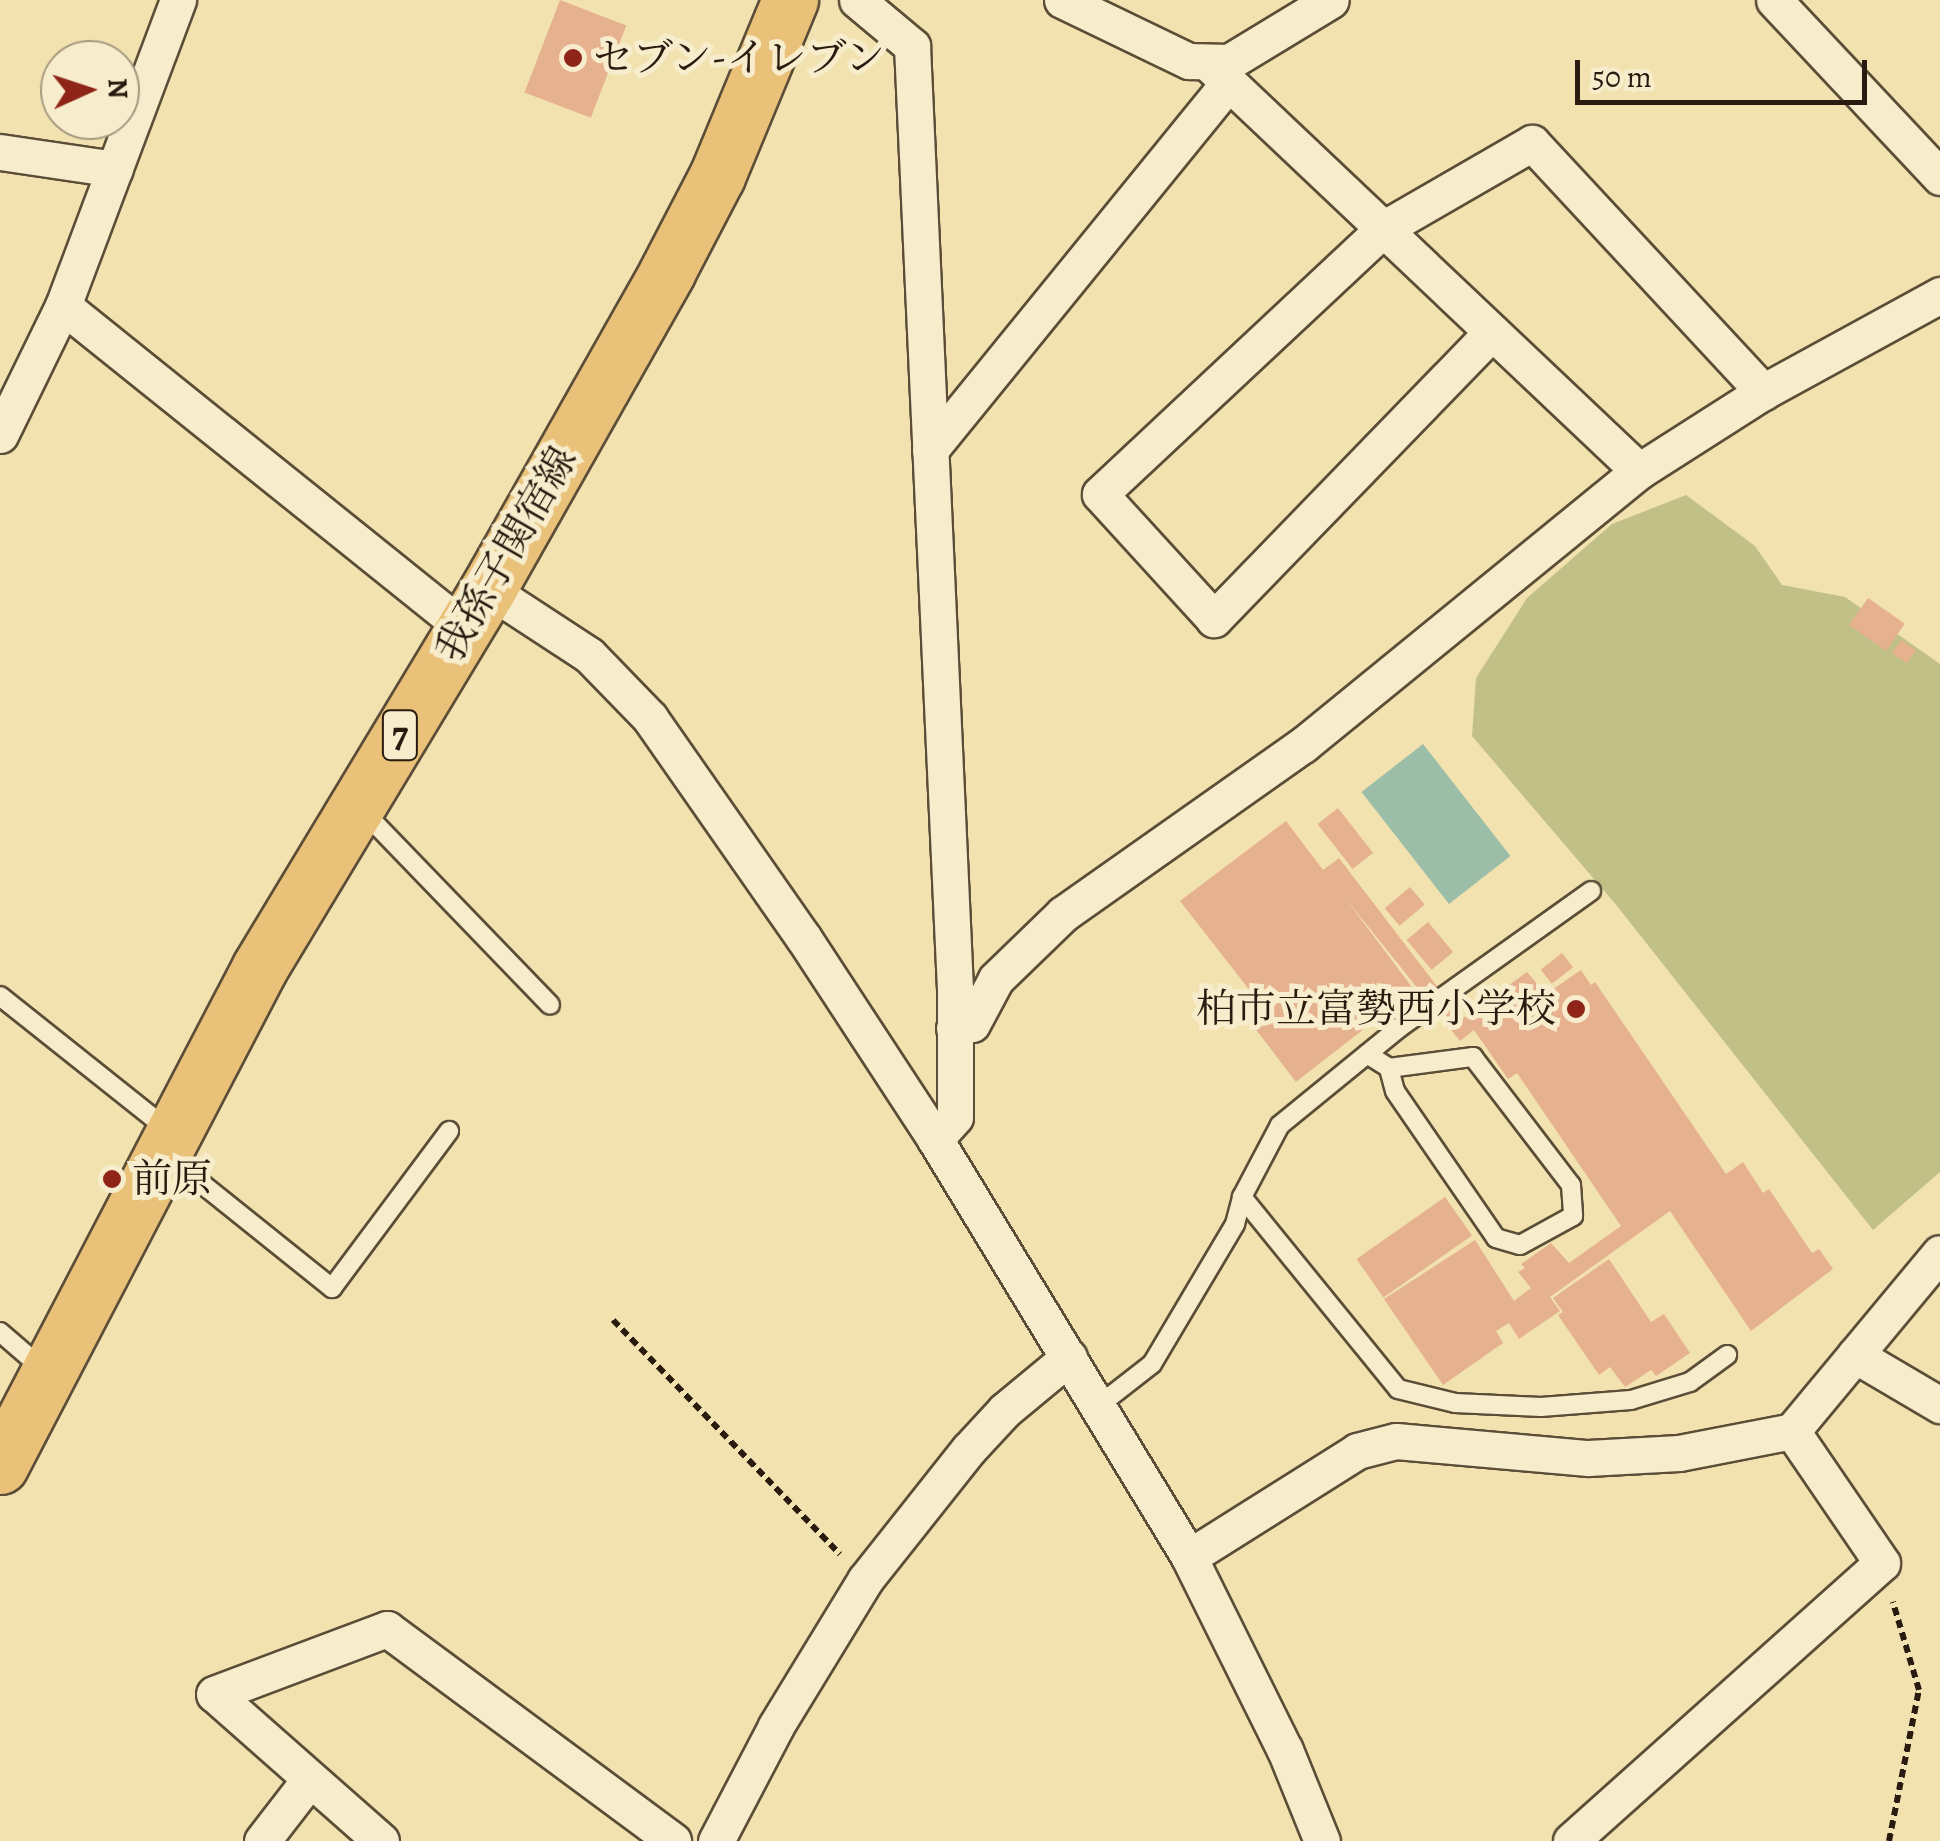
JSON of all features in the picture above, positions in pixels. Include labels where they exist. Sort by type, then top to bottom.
[{"type":"main road","name":"我孫子関宿線","points":[[0,1466],[260,967],[476,608],[717,176],[790,0]]},
{"type":"street","points":[[0,434],[63,306],[178,0]]},
{"type":"street","points":[[857,0],[912,46],[954,1028],[955,1117],[935,1140]]},
{"type":"street","points":[[1062,0],[1217,72],[1640,472]]},
{"type":"street","points":[[930,450],[1217,72],[1330,0]]},
{"type":"street","points":[[1774,0],[1940,177]]},
{"type":"street","points":[[1492,332],[1214,619],[1100,494],[1384,229],[1532,143],[1763,392]]},
{"type":"street","points":[[0,152],[114,169]]},
{"type":"street","points":[[954,1028],[972,1024],[996,979],[1063,914],[1303,745],[1640,472],[1763,392],[1940,295]]},
{"type":"street","points":[[63,306],[476,608],[589,655],[650,718],[802,937],[935,1140],[1189,1556],[1284,1750],[1322,1841]]},
{"type":"street","points":[[1189,1556],[1356,1451],[1396,1441],[1588,1458],[1678,1453],[1792,1432],[1940,1253]]},
{"type":"street","points":[[1855,1355],[1940,1406]]},
{"type":"street","points":[[716,1841],[776,1726],[866,1580],[1004,1410],[1069,1358]]},
{"type":"street","points":[[1571,1841],[1882,1562],[1792,1432]]},
{"type":"street","points":[[381,1841],[214,1694],[387,1629],[674,1841]]},
{"type":"street","points":[[262,1841],[310,1778]]},
{"type":"lane","points":[[358,805],[550,1005]]},
{"type":"lane","points":[[1098,1406],[1152,1364],[1235,1224],[1242,1197],[1280,1125],[1367,1054],[1591,891]]},
{"type":"lane","points":[[0,996],[332,1288],[448,1131]]},
{"type":"lane","points":[[1367,1054],[1389,1068],[1473,1057],[1571,1185],[1573,1216],[1520,1244],[1496,1238],[1395,1090],[1389,1068]]},
{"type":"lane","points":[[1242,1197],[1398,1389],[1455,1403],[1541,1407],[1631,1400],[1690,1382],[1727,1355]]},
{"type":"lane","points":[[0,1332],[48,1374]]},
{"type":"path","points":[[613,1320],[866,1580]]},
{"type":"path","points":[[1882,1562],[1919,1690],[1889,1841]]},
{"type":"green space","points":[[1686,495],[1755,546],[1782,585],[1845,597],[1940,664],[1940,1172],[1873,1230],[1617,906],[1472,736],[1476,678],[1527,598],[1612,524]]},
{"type":"shaded area","points":[[1423,744],[1510,856],[1449,904],[1362,792]]},
{"type":"building","name":"セブン-イレブン","points":[[560,0],[626,25],[591,118],[525,92]]},
{"type":"building","points":[[1868,598],[1905,624],[1886,651],[1849,625]]},
{"type":"building","points":[[1901,640],[1916,650],[1907,663],[1892,653]]},
{"type":"building","points":[[1338,808],[1373,853],[1353,869],[1318,824]]},
{"type":"building","points":[[1286,821],[1323,870],[1339,858],[1462,1019],[1527,972],[1546,994],[1581,970],[1591,985],[1595,982],[1726,1174],[1743,1162],[1763,1193],[1769,1189],[1812,1253],[1819,1249],[1833,1269],[1751,1331],[1670,1211],[1550,1297],[1560,1311],[1519,1339],[1509,1323],[1496,1331],[1503,1343],[1443,1385],[1384,1299],[1475,1240],[1514,1301],[1531,1288],[1518,1272],[1525,1268],[1521,1264],[1551,1243],[1569,1263],[1621,1226],[1517,1073],[1508,1079],[1474,1030],[1460,1041],[1346,899],[1414,990],[1296,1082],[1254,1027],[1269,1015],[1180,901]]},
{"type":"building","points":[[1410,887],[1425,905],[1400,926],[1385,908]]},
{"type":"building","points":[[1428,922],[1453,952],[1432,970],[1407,940]]},
{"type":"building","points":[[1562,953],[1573,967],[1552,984],[1541,970]]},
{"type":"building","points":[[1445,1197],[1472,1236],[1383,1297],[1357,1259]]},
{"type":"building","points":[[1609,1259],[1651,1322],[1664,1314],[1690,1353],[1656,1376],[1651,1370],[1625,1387],[1610,1367],[1599,1375],[1558,1315],[1563,1312],[1553,1298]]},
{"type":"place","name":"セブン-イレブン","points":[[573,58]]},
{"type":"place","name":"柏市立富勢西小学校","points":[[1576,1009]]},
{"type":"place","name":"前原","points":[[112,1179]]}]
